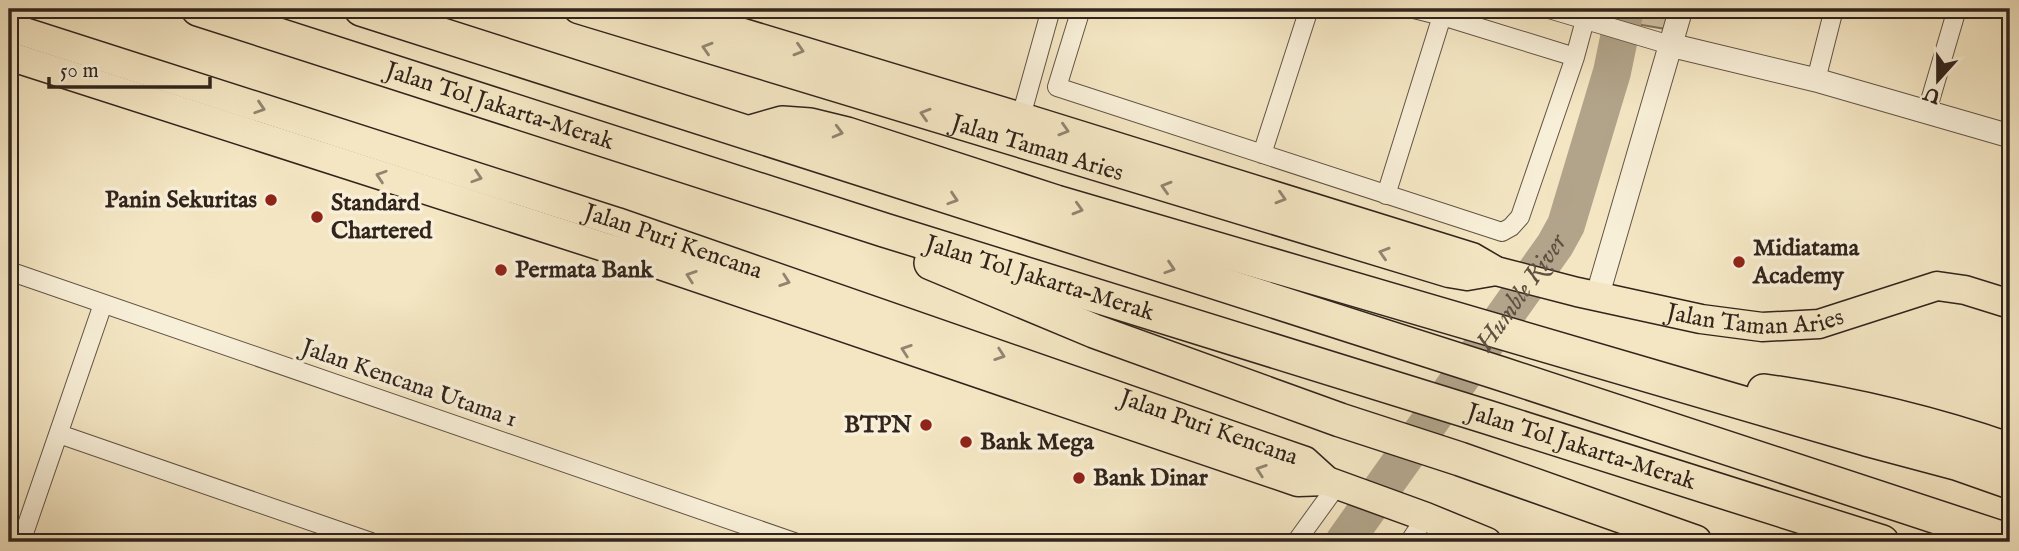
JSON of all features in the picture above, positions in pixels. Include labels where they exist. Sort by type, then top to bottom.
[{"type":"highway","name":"Jalan Tol Jakarta–Merak","points":[[198,9],[884,230],[1882,542]]},
{"type":"highway","name":"Jalan Tol Jakarta–Merak","points":[[361,9],[1502,374],[2010,541]]},
{"type":"highway","points":[[748,133],[782,123],[810,125],[847,134],[1056,202],[1956,463],[2010,482]]},
{"type":"highway","points":[[884,230],[934,265],[1094,331],[1340,420],[1460,459],[1695,542]]},
{"type":"highway","points":[[1654,376],[1803,396],[1945,428],[2010,450]]},
{"type":"main road","name":"Jalan Taman Aries","points":[[578,9],[1472,257],[1503,272],[1587,295],[1701,319],[1762,327],[1819,324],[1937,286],[1965,290],[2010,304]]},
{"type":"main road","name":"Jalan Taman Aries","points":[[663,9],[1017,129]]},
{"type":"main road","name":"Jalan Puri Kencana","points":[[9,27],[638,230],[1305,461],[1338,484],[1488,542]]},
{"type":"main road","name":"Jalan Puri Kencana","points":[[9,57],[651,262],[1298,482],[1338,484]]},
{"type":"street","points":[[1017,129],[1051,9]]},
{"type":"street","points":[[1057,87],[1081,9]]},
{"type":"street","points":[[1262,154],[1309,9]]},
{"type":"street","points":[[1414,9],[1575,57]]},
{"type":"street","points":[[1549,9],[1592,18],[1665,43],[1816,80],[2010,136]]},
{"type":"street","points":[[1587,295],[1665,43],[1681,9]]},
{"type":"street","points":[[1816,80],[1834,9]]},
{"type":"street","points":[[1927,111],[1957,9]]},
{"type":"street","points":[[1386,195],[1442,16]]},
{"type":"street","points":[[1031,80],[1502,232],[1520,217],[1575,57],[1592,18]]},
{"type":"street","name":"Jalan Kencana Utama 1","points":[[9,271],[794,542]]},
{"type":"street","points":[[21,542],[103,304]]},
{"type":"street","points":[[59,434],[371,542]]},
{"type":"street","points":[[1296,542],[1338,484]]},
{"type":"street","points":[[1409,542],[1417,514]]},
{"type":"shaded area","points":[[1633,9],[1672,9],[1666,29],[1630,23]]},
{"type":"waterway","name":"Humble River","points":[[1344,542],[1555,245],[1566,225],[1612,72],[1625,9]]},
{"type":"place","name":"Panin Sekuritas","points":[[271,200]]},
{"type":"place","name":"Standard Chartered","points":[[317,217]]},
{"type":"place","name":"Midiatama Academy","points":[[1739,262]]},
{"type":"place","name":"Permata Bank","points":[[501,270]]},
{"type":"place","name":"BTPN","points":[[926,425]]},
{"type":"place","name":"Bank Mega","points":[[966,442]]},
{"type":"place","name":"Bank Dinar","points":[[1079,478]]}]
